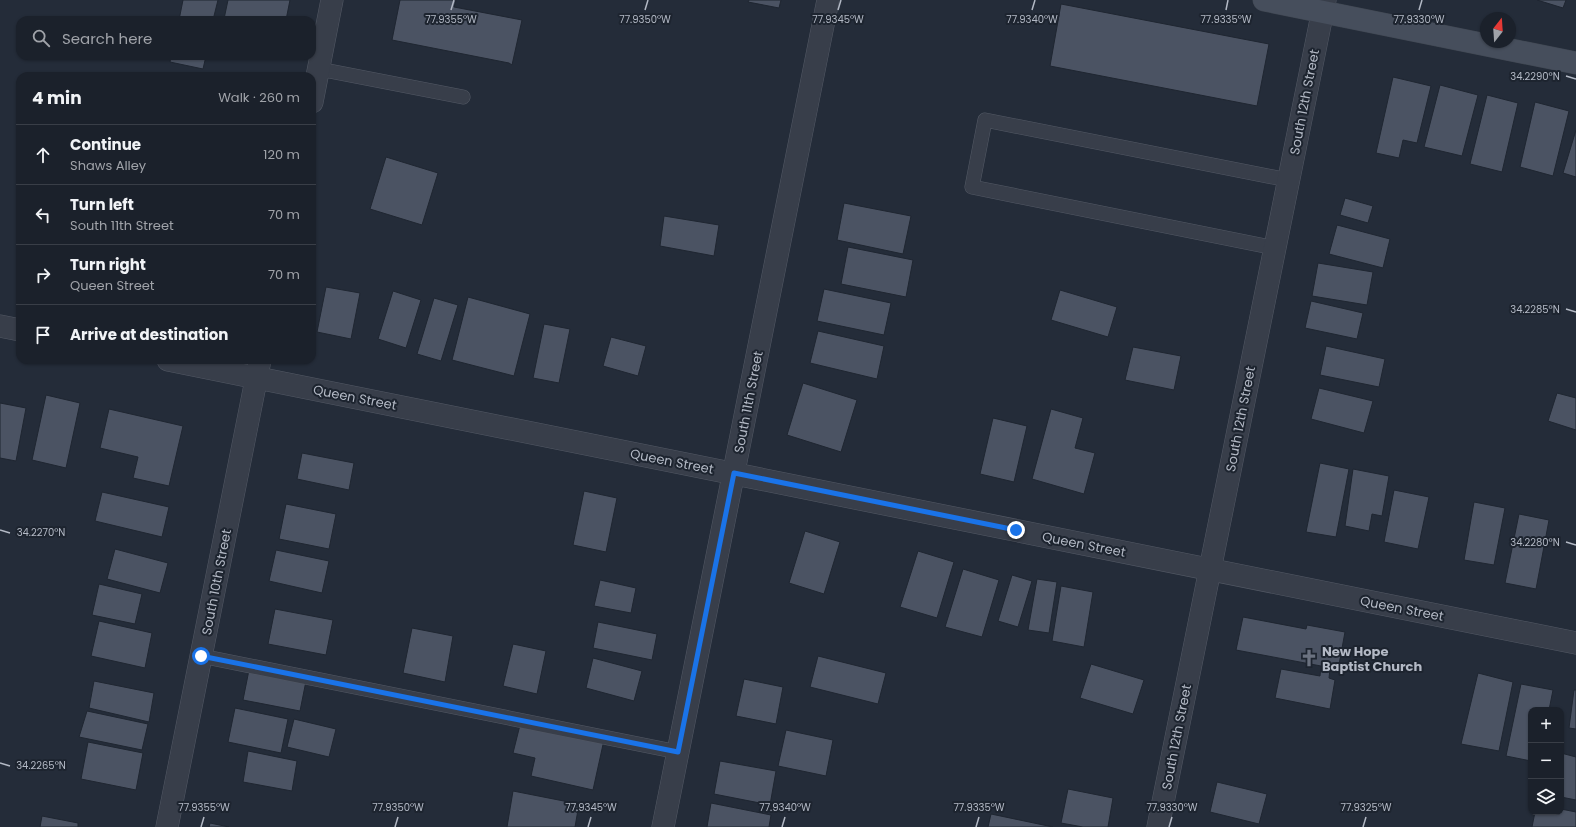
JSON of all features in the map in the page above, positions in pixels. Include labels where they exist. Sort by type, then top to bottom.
[{"type":"street","points":[[316,83],[332,0]]},
{"type":"street","name":"South 11th Street","points":[[663,827],[828,0]]},
{"type":"street","points":[[1264,0],[1324,6],[1576,63]]},
{"type":"street","name":"South 12th Street","points":[[1158,827],[1324,6]]},
{"type":"street","points":[[0,326],[16,329]]},
{"type":"street","name":"Queen Street","points":[[208,364],[259,369],[734,473],[1576,642]]},
{"type":"street","name":"South 10th Street","points":[[167,827],[259,369]]},
{"type":"lane","points":[[319,69],[464,97]]},
{"type":"lane","points":[[1275,248],[972,187],[985,120],[1288,180]]},
{"type":"lane","points":[[201,656],[678,752]]},
{"type":"building","points":[[183,0],[218,0],[214,16],[180,16]]},
{"type":"building","points":[[228,0],[290,0],[287,16],[225,16]]},
{"type":"building","points":[[400,0],[456,0],[454,7],[522,20],[512,65],[509,63],[392,40]]},
{"type":"building","points":[[749,0],[781,0],[779,8],[748,2]]},
{"type":"building","points":[[1537,0],[1566,0],[1563,8]]},
{"type":"building","points":[[1061,4],[1269,44],[1257,106],[1050,66]]},
{"type":"building","points":[[170,60],[205,60],[203,69],[170,62]]},
{"type":"building","points":[[1393,77],[1431,86],[1417,143],[1403,140],[1399,158],[1376,153]]},
{"type":"building","points":[[1440,85],[1478,95],[1462,156],[1424,147]]},
{"type":"building","points":[[1487,95],[1518,103],[1502,172],[1470,164]]},
{"type":"building","points":[[1535,102],[1569,111],[1553,176],[1520,167]]},
{"type":"building","points":[[1576,130],[1576,177],[1563,173]]},
{"type":"building","points":[[386,157],[438,173],[422,225],[370,209]]},
{"type":"building","points":[[1345,198],[1373,206],[1368,223],[1340,215]]},
{"type":"building","points":[[844,203],[911,216],[903,254],[837,240]]},
{"type":"building","points":[[664,216],[719,225],[714,256],[660,246]]},
{"type":"building","points":[[1337,225],[1390,239],[1383,268],[1329,254]]},
{"type":"building","points":[[848,247],[913,260],[906,297],[841,284]]},
{"type":"building","points":[[1318,263],[1373,272],[1367,305],[1312,296]]},
{"type":"building","points":[[326,287],[360,293],[351,339],[317,332]]},
{"type":"building","points":[[824,289],[891,303],[884,335],[817,321]]},
{"type":"building","points":[[1060,290],[1117,307],[1108,337],[1051,320]]},
{"type":"building","points":[[393,291],[421,300],[406,348],[378,339]]},
{"type":"building","points":[[468,297],[530,314],[514,376],[452,360]]},
{"type":"building","points":[[434,298],[458,305],[441,361],[417,354]]},
{"type":"building","points":[[1311,301],[1363,313],[1357,339],[1305,328]]},
{"type":"building","points":[[544,324],[570,329],[559,383],[533,378]]},
{"type":"building","points":[[818,331],[884,346],[877,379],[810,363]]},
{"type":"building","points":[[611,337],[646,346],[638,376],[603,366]]},
{"type":"building","points":[[1326,346],[1385,359],[1379,387],[1320,375]]},
{"type":"building","points":[[1133,347],[1181,356],[1174,390],[1125,380]]},
{"type":"building","points":[[803,383],[857,400],[841,452],[787,435]]},
{"type":"building","points":[[1319,388],[1373,401],[1364,433],[1311,419]]},
{"type":"building","points":[[1557,393],[1576,398],[1576,430],[1548,421]]},
{"type":"building","points":[[46,395],[80,403],[66,468],[32,460]]},
{"type":"building","points":[[0,403],[26,408],[16,461],[0,458]]},
{"type":"building","points":[[109,409],[183,426],[169,486],[133,478],[138,457],[100,448]]},
{"type":"building","points":[[1051,409],[1083,418],[1075,448],[1095,453],[1084,494],[1032,479]]},
{"type":"building","points":[[993,418],[1027,426],[1014,482],[980,474]]},
{"type":"building","points":[[302,453],[354,463],[349,490],[297,479]]},
{"type":"building","points":[[1320,463],[1349,469],[1336,537],[1306,532]]},
{"type":"building","points":[[1353,469],[1389,476],[1382,516],[1372,514],[1369,531],[1345,526]]},
{"type":"building","points":[[1394,490],[1429,497],[1418,549],[1384,542]]},
{"type":"building","points":[[584,491],[617,498],[606,552],[573,545]]},
{"type":"building","points":[[102,492],[169,507],[162,537],[95,521]]},
{"type":"building","points":[[1474,502],[1505,508],[1494,565],[1464,560]]},
{"type":"building","points":[[286,504],[336,514],[329,549],[279,539]]},
{"type":"building","points":[[1519,514],[1549,520],[1536,589],[1505,583]]},
{"type":"building","points":[[805,531],[840,542],[824,594],[789,583]]},
{"type":"building","points":[[115,549],[168,563],[160,593],[107,579]]},
{"type":"building","points":[[276,550],[329,561],[322,593],[269,581]]},
{"type":"building","points":[[918,551],[954,562],[937,618],[900,607]]},
{"type":"building","points":[[963,569],[999,580],[982,637],[945,627]]},
{"type":"building","points":[[1012,575],[1032,581],[1018,627],[998,621]]},
{"type":"building","points":[[1037,579],[1057,582],[1049,633],[1028,630]]},
{"type":"building","points":[[600,580],[636,588],[631,613],[594,606]]},
{"type":"building","points":[[99,584],[142,594],[135,624],[92,615]]},
{"type":"building","points":[[1061,586],[1093,592],[1084,647],[1052,641]]},
{"type":"building","points":[[275,609],[333,620],[326,655],[268,644]]},
{"type":"building","name":"New Hope Baptist Church","points":[[1243,617],[1306,629],[1307,625],[1345,632],[1338,670],[1330,669],[1329,678],[1335,680],[1330,709],[1275,698],[1281,669],[1320,676],[1321,666],[1236,650]]},
{"type":"building","points":[[99,621],[152,633],[145,668],[91,656]]},
{"type":"building","points":[[598,622],[657,634],[652,660],[593,648]]},
{"type":"building","points":[[412,628],[453,636],[445,682],[403,673]]},
{"type":"building","points":[[513,644],[546,651],[537,694],[503,686]]},
{"type":"building","points":[[818,656],[886,673],[878,704],[810,687]]},
{"type":"building","points":[[593,658],[642,671],[634,701],[586,688]]},
{"type":"building","points":[[1091,664],[1144,680],[1133,714],[1080,698]]},
{"type":"building","points":[[249,670],[306,681],[300,711],[243,700]]},
{"type":"building","points":[[1478,673],[1513,682],[1499,751],[1461,744]]},
{"type":"building","points":[[744,679],[783,687],[776,724],[736,716]]},
{"type":"building","points":[[94,681],[154,693],[149,722],[89,708]]},
{"type":"building","points":[[1521,684],[1553,690],[1550,707],[1528,707],[1528,760],[1506,756]]},
{"type":"building","points":[[1574,690],[1576,690],[1576,729],[1569,728]]},
{"type":"building","points":[[235,708],[288,719],[281,753],[228,742]]},
{"type":"building","points":[[87,711],[148,724],[142,750],[79,737]]},
{"type":"building","points":[[294,719],[336,729],[329,757],[287,747]]},
{"type":"building","points":[[521,721],[604,740],[593,790],[531,776],[535,758],[513,753]]},
{"type":"building","points":[[786,730],[833,740],[826,776],[778,766]]},
{"type":"building","points":[[88,742],[143,753],[136,790],[81,779]]},
{"type":"building","points":[[248,751],[297,761],[292,791],[243,782]]},
{"type":"building","points":[[1564,754],[1576,757],[1576,800],[1564,798]]},
{"type":"building","points":[[720,761],[776,771],[770,805],[714,794]]},
{"type":"building","points":[[1217,782],[1267,794],[1259,824],[1210,812]]},
{"type":"building","points":[[1068,789],[1113,798],[1108,827],[1083,827],[1061,823]]},
{"type":"building","points":[[513,791],[579,804],[575,827],[507,827]]},
{"type":"building","points":[[711,803],[771,815],[769,827],[707,827]]},
{"type":"building","points":[[1564,810],[1576,812],[1576,827],[1532,827],[1534,815],[1564,815]]},
{"type":"building","points":[[991,814],[1053,827],[988,827]]},
{"type":"building","points":[[42,816],[78,823],[78,827],[40,827]]},
{"type":"building","points":[[210,823],[229,827],[209,827]]},
{"type":"place","name":"New Hope Baptist Church","points":[[1309,658]]},
{"type":"route","points":[[201,656],[678,752],[734,473],[1016,530]]}]
